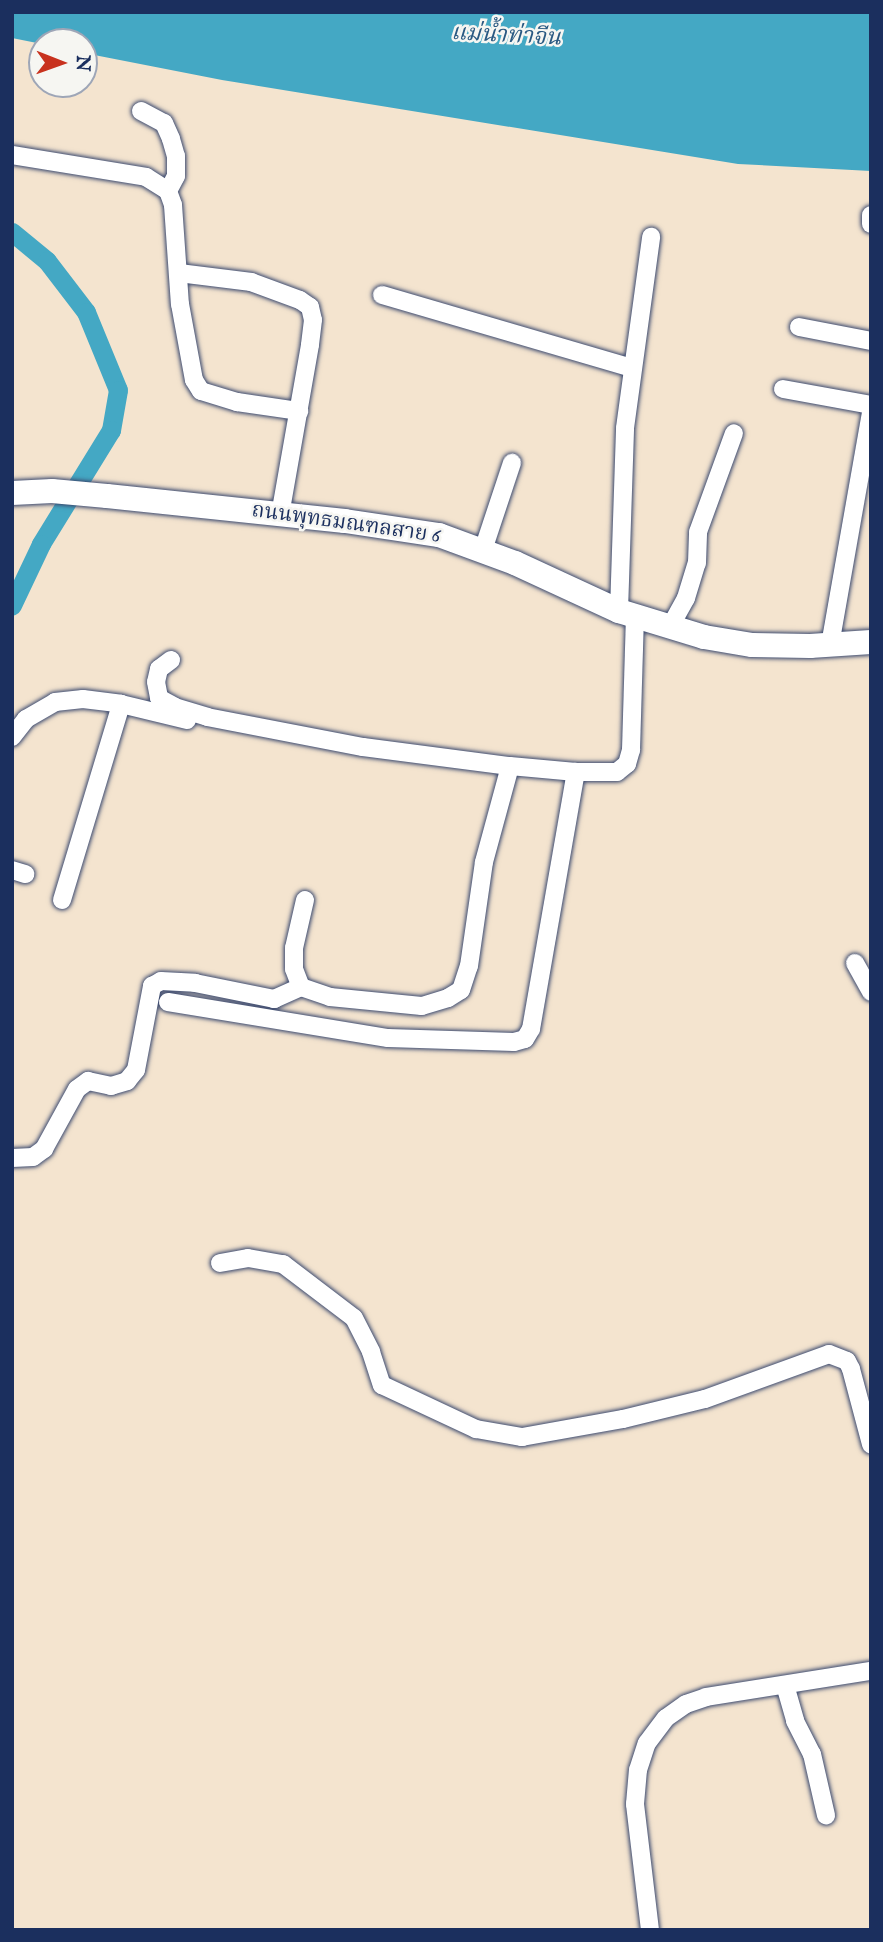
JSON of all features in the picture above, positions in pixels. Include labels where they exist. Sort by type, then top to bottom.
[{"type":"main road","name":"ถนนพุทธมณฑลสาย 6","points":[[12,492],[52,491],[93,495],[439,535],[483,550],[627,613],[704,637],[752,645],[871,642]]},
{"type":"street","points":[[141,111],[164,123],[171,139],[176,156],[176,176],[168,191]]},
{"type":"street","points":[[12,155],[146,177],[168,191],[173,205],[184,327],[194,380],[201,391],[237,402],[299,411]]},
{"type":"street","points":[[871,215],[871,224]]},
{"type":"street","points":[[171,660],[159,668],[156,682],[159,698],[175,707],[208,717],[363,747],[510,766],[576,772],[617,772],[627,764],[631,750],[625,428],[631,368],[651,237]]},
{"type":"street","points":[[178,273],[251,282],[300,300],[310,307],[313,320],[280,515]]},
{"type":"street","points":[[382,295],[631,368]]},
{"type":"street","points":[[799,327],[871,341]]},
{"type":"street","points":[[783,389],[871,405]]},
{"type":"street","points":[[830,645],[871,412]]},
{"type":"street","points":[[670,626],[686,597],[697,563],[698,532],[734,433]]},
{"type":"street","points":[[483,550],[512,463]]},
{"type":"street","points":[[12,737],[26,719],[55,702],[83,699],[121,704],[185,720],[208,717]]},
{"type":"street","points":[[62,900],[121,704]]},
{"type":"street","points":[[12,1158],[33,1157],[44,1149],[77,1089],[88,1081],[111,1086],[127,1081],[135,1070],[152,986],[161,981],[195,983],[274,999],[301,987],[330,997],[422,1006],[448,999],[461,990],[469,966],[484,862],[510,766]]},
{"type":"street","points":[[168,1002],[388,1038],[514,1042],[525,1039],[531,1029],[576,772]]},
{"type":"street","points":[[301,987],[294,969],[294,948],[305,900]]},
{"type":"street","points":[[855,963],[871,992]]},
{"type":"street","points":[[220,1262],[248,1258],[283,1264],[354,1318],[371,1352],[382,1385],[476,1429],[522,1437],[623,1419],[705,1399],[829,1354],[847,1361],[851,1369],[871,1444]]},
{"type":"street","points":[[650,1930],[635,1804],[639,1770],[647,1742],[666,1718],[686,1704],[706,1697],[871,1671]]},
{"type":"street","points":[[785,1685],[795,1721],[812,1754],[826,1815]]},
{"type":"water","name":"แม่น้ำท่าจีน","points":[[12,12],[871,12],[871,171],[738,164],[222,80],[98,56],[98,28],[28,28],[28,41],[12,38]]},
{"type":"waterway","points":[[12,232],[47,261],[86,312],[118,390],[111,430],[41,544],[12,605]]}]
